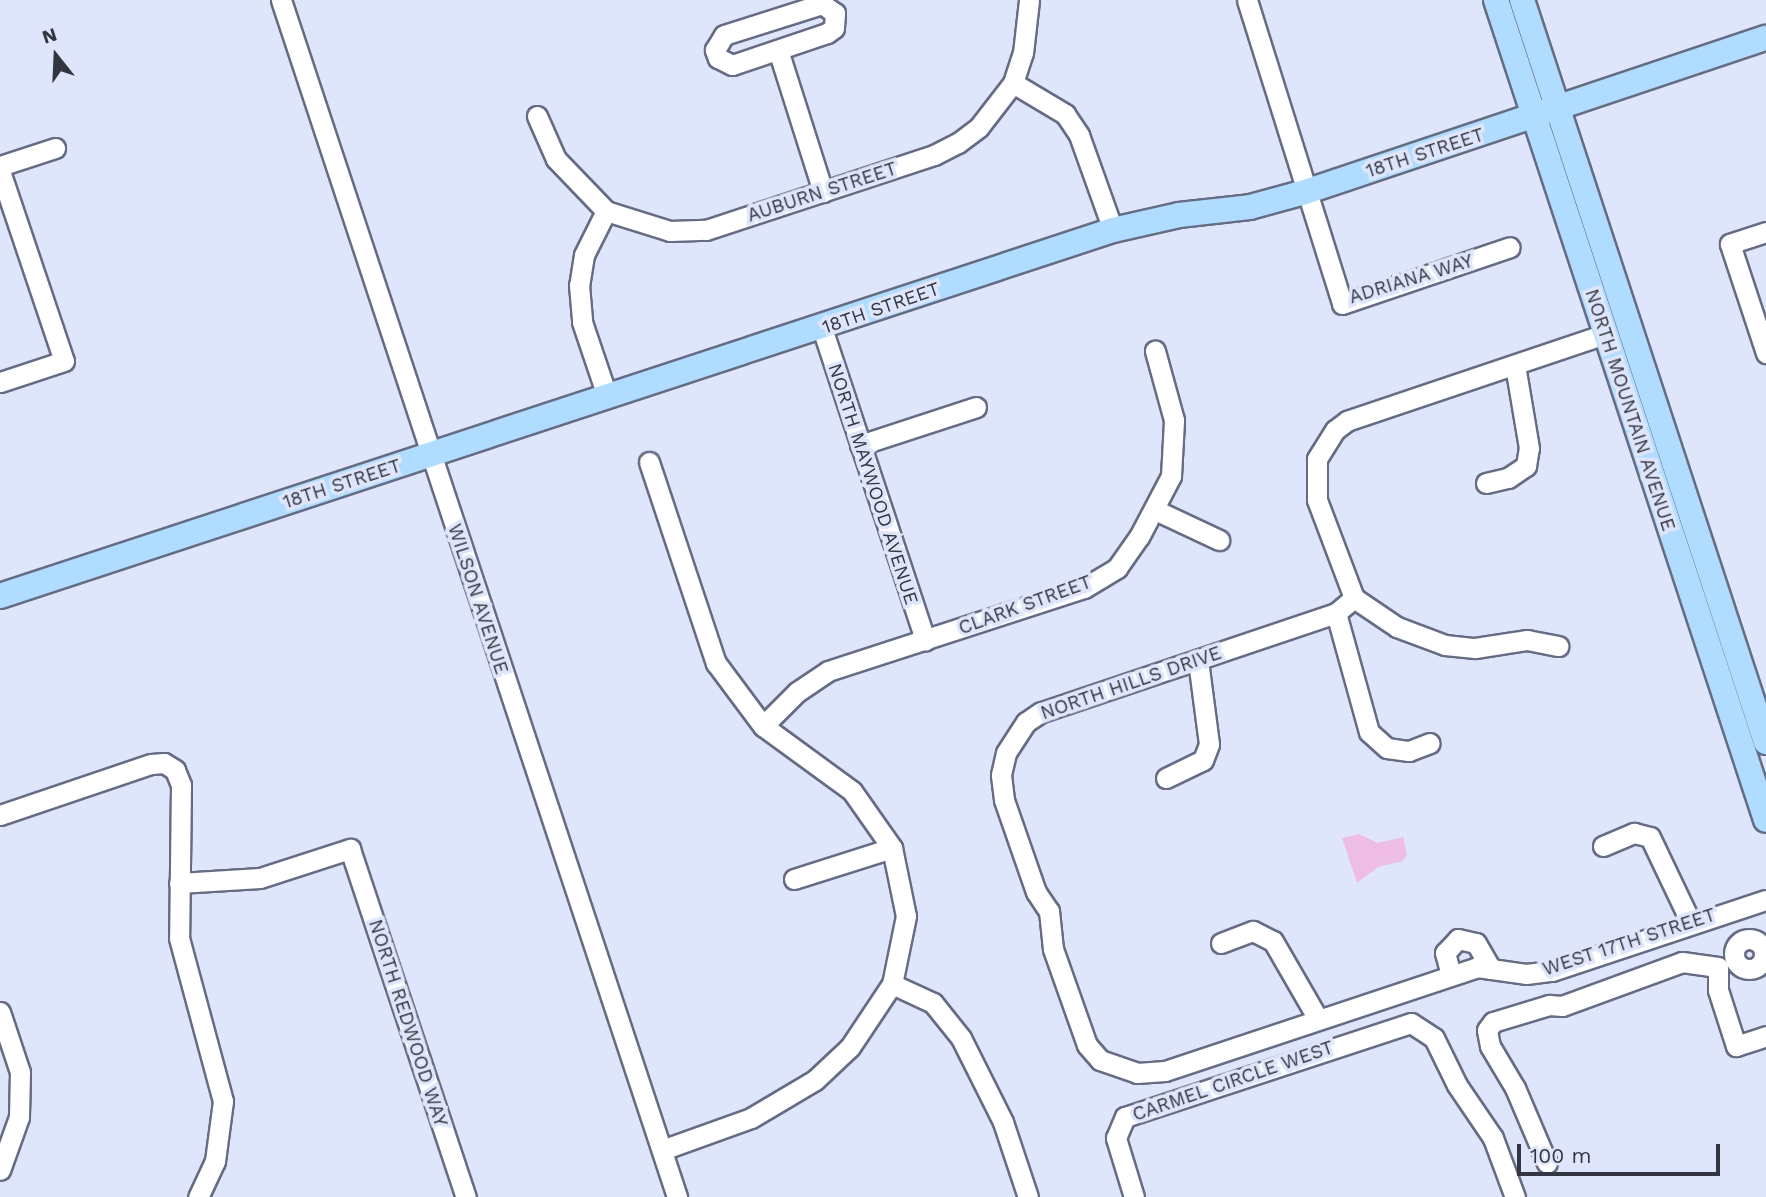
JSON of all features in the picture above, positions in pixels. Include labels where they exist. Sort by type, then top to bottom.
[{"type":"main road","name":"NORTH MOUNTAIN AVENUE","points":[[1496,0],[1766,820]]},
{"type":"main road","name":"NORTH MOUNTAIN AVENUE","points":[[1522,0],[1766,742]]},
{"type":"main road","name":"18TH STREET","points":[[0,596],[822,328],[1113,230],[1179,215],[1250,207],[1305,192],[1535,118],[1766,38]]},
{"type":"street","name":"WILSON AVENUE","points":[[281,0],[677,1197]]},
{"type":"street","points":[[1029,0],[1023,53],[1013,83],[1065,114],[1079,135],[1113,230]]},
{"type":"street","points":[[1247,0],[1305,192]]},
{"type":"street","points":[[821,4],[832,8],[834,28],[779,53],[732,65],[723,64],[715,50],[724,35],[821,4]]},
{"type":"street","points":[[779,53],[823,192]]},
{"type":"street","name":"AUBURN STREET","points":[[606,211],[670,231],[706,230],[823,192],[957,142],[979,127],[1013,83]]},
{"type":"street","points":[[537,116],[556,159],[606,211],[584,255],[579,285],[582,322],[607,396]]},
{"type":"street","points":[[0,382],[64,361],[0,168],[55,148]]},
{"type":"street","name":"ADRIANA WAY","points":[[1305,192],[1342,304],[1510,247]]},
{"type":"street","points":[[1766,232],[1730,244],[1766,353]]},
{"type":"street","name":"NORTH MAYWOOD AVENUE","points":[[822,328],[925,640]]},
{"type":"street","points":[[1558,646],[1527,640],[1475,648],[1445,645],[1397,627],[1354,598],[1345,585],[1317,500],[1317,459],[1328,440],[1347,421],[1605,334]]},
{"type":"street","name":"CLARK STREET","points":[[763,726],[797,692],[828,671],[1084,588],[1117,568],[1155,510],[1171,476],[1175,446],[1170,391],[1155,351]]},
{"type":"street","points":[[1486,484],[1508,478],[1526,467],[1529,448],[1515,365]]},
{"type":"street","points":[[860,445],[976,407]]},
{"type":"street","points":[[649,462],[716,663],[763,726],[852,791],[892,848],[906,916],[892,984],[850,1047],[815,1080],[751,1118],[662,1150]]},
{"type":"street","points":[[1155,510],[1219,540]]},
{"type":"street","name":"NORTH HILLS DRIVE","points":[[1354,598],[1336,613],[1041,712],[1014,736],[1003,763],[1001,787],[1029,874],[1049,911],[1053,949],[1087,1045],[1100,1060],[1137,1073],[1166,1071],[1399,992]]},
{"type":"street","points":[[1336,613],[1369,732],[1387,748],[1409,751],[1430,743]]},
{"type":"street","points":[[1166,778],[1203,760],[1209,744],[1198,660]]},
{"type":"street","points":[[0,815],[151,764],[164,763],[175,770],[181,785],[179,938],[223,1101],[215,1161],[198,1197]]},
{"type":"street","points":[[1603,846],[1634,833],[1650,836],[1691,923]]},
{"type":"street","points":[[794,879],[892,848]]},
{"type":"street","name":"NORTH REDWOOD WAY","points":[[180,883],[260,878],[350,849],[466,1197]]},
{"type":"street","name":"WEST 17TH STREET","points":[[1399,992],[1477,967],[1526,974],[1552,971],[1766,900]]},
{"type":"street","points":[[1741,907],[1748,939],[1738,944],[1726,963],[1718,990],[1736,1045],[1766,1036]]},
{"type":"street","points":[[1221,943],[1253,930],[1273,941],[1318,1019]]},
{"type":"street","points":[[1451,975],[1445,953],[1458,939],[1476,943],[1491,969]]},
{"type":"street","points":[[1547,1163],[1515,1088],[1490,1046],[1487,1030],[1493,1022],[1549,1005],[1562,1006],[1682,962],[1726,963]]},
{"type":"street","points":[[892,984],[933,1003],[961,1038],[1003,1122],[1028,1197]]},
{"type":"street","points":[[0,1012],[20,1072],[19,1117],[0,1170]]},
{"type":"street","name":"CARMEL CIRCLE WEST","points":[[1134,1197],[1116,1138],[1125,1117],[1401,1025],[1420,1026],[1434,1038],[1457,1085],[1493,1139],[1515,1197]]},
{"type":"shaded area","points":[[1359,834],[1378,843],[1403,837],[1407,854],[1403,861],[1378,867],[1357,883],[1342,838]]}]
